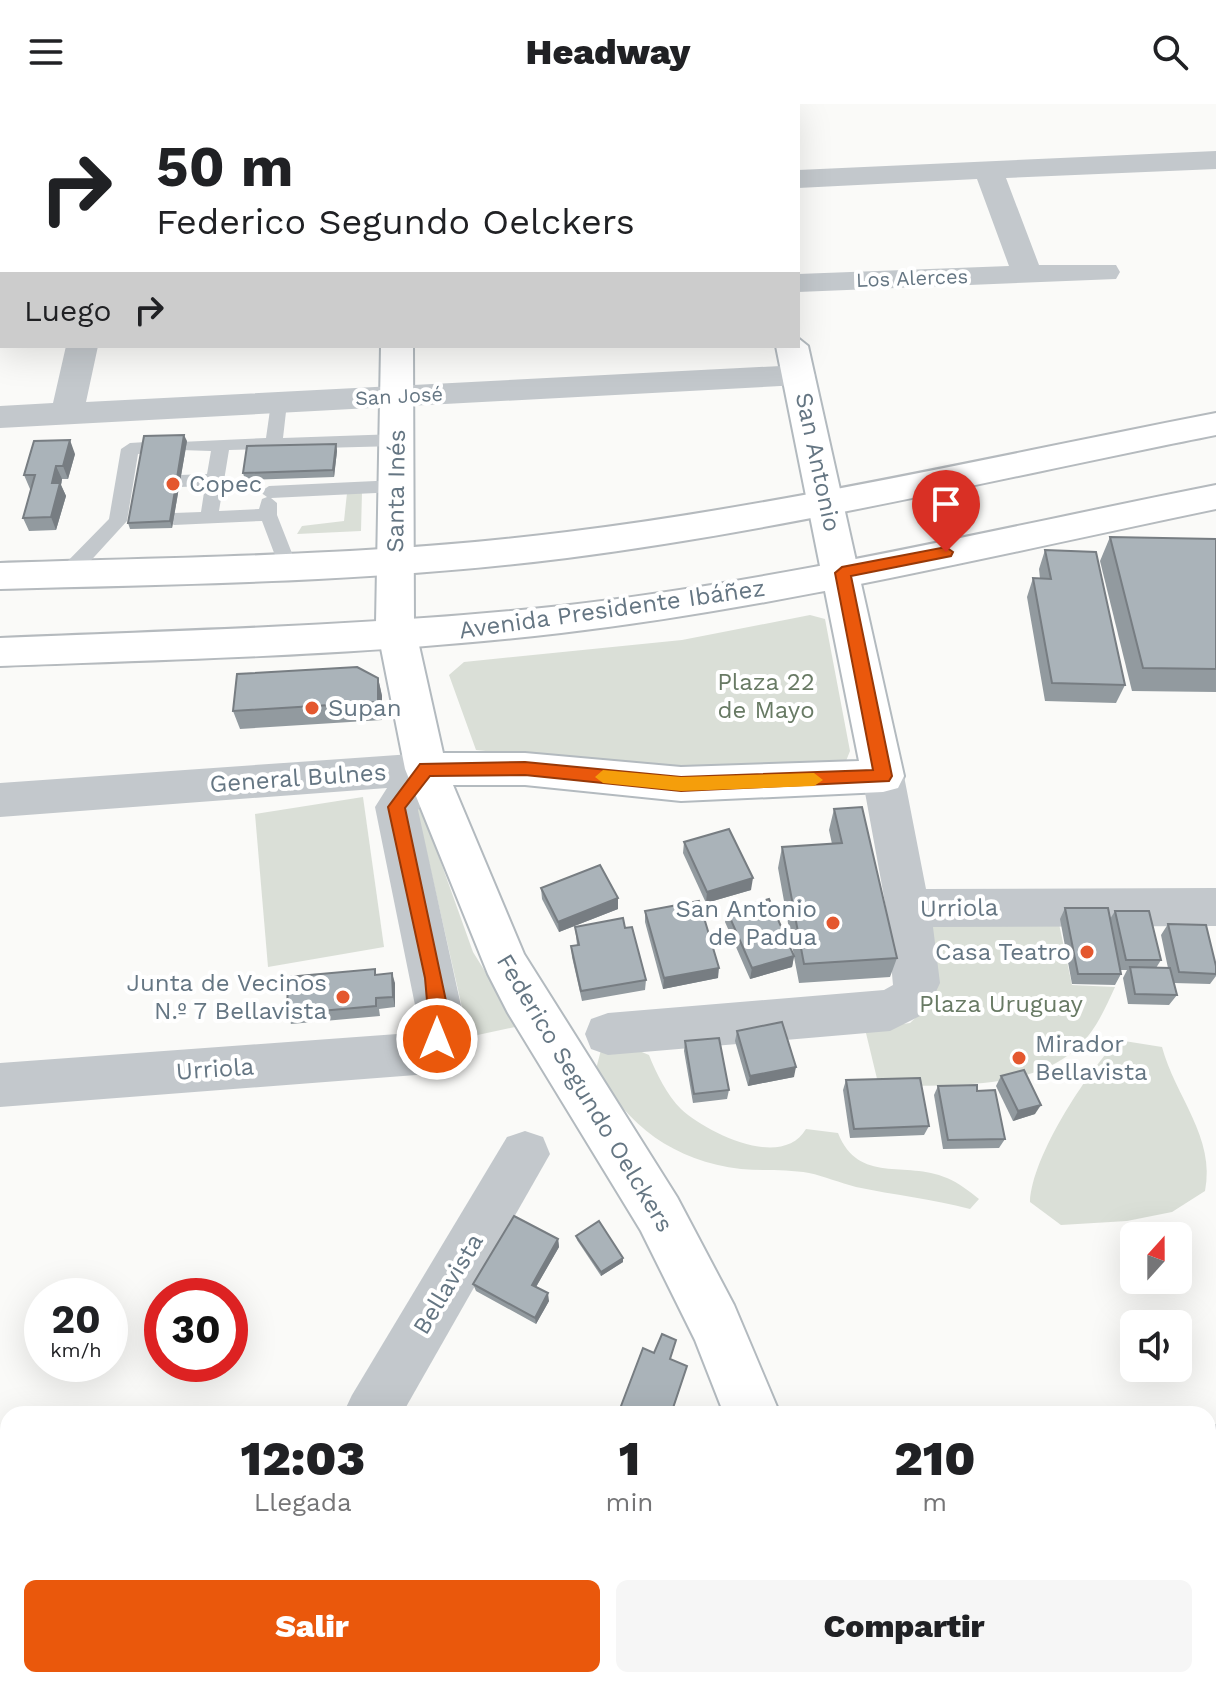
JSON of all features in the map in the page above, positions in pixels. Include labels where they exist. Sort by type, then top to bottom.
[{"type":"main road","name":"Santa Inés","points":[[397,348],[394,562],[397,636]]},
{"type":"main road","name":"San Antonio","points":[[796,360],[883,776]]},
{"type":"main road","points":[[0,576],[394,562],[640,534],[827,501],[1216,424]]},
{"type":"main road","name":"Avenida Presidente Ibáñez","points":[[0,652],[397,636],[668,606],[1216,497]]},
{"type":"main road","name":"Federico Segundo Oelckers","points":[[397,636],[426,769],[504,960],[524,999],[659,1214],[715,1324],[749,1406]]},
{"type":"main road","name":"General Bulnes","points":[[426,769],[525,769],[681,784],[883,776]]},
{"type":"street","points":[[800,179],[1216,160]]},
{"type":"street","points":[[989,172],[1027,274]]},
{"type":"street","name":"Los Alerces","points":[[800,283],[1105,272]]},
{"type":"street","points":[[67,414],[82,348]]},
{"type":"street","name":"San José","points":[[0,417],[397,396],[796,360]]},
{"type":"street","name":"General Bulnes","points":[[0,800],[426,769]]},
{"type":"street","name":"Urriola","points":[[0,1085],[416,1054],[430,1049],[440,1029],[438,1002],[396,807],[426,769]]},
{"type":"street","name":"San Antonio","points":[[883,776],[908,908]]},
{"type":"street","name":"Urriola","points":[[608,1034],[890,1010],[910,999],[917,983],[908,908],[1216,907]]},
{"type":"street","name":"Bellavista","points":[[376,1406],[525,1154]]},
{"type":"lane","points":[[274,447],[279,403]]},
{"type":"lane","points":[[186,446],[274,447],[397,440]]},
{"type":"lane","points":[[209,517],[221,444]]},
{"type":"lane","points":[[67,574],[125,520],[131,483],[130,449],[146,448]]},
{"type":"lane","points":[[180,481],[214,480]]},
{"type":"lane","points":[[288,566],[268,515],[270,486],[397,486]]},
{"type":"lane","points":[[174,519],[268,515]]},
{"type":"green space","points":[[362,492],[361,531],[297,534],[302,526],[344,521],[347,493]]},
{"type":"green space","name":"Plaza 22 de Mayo","points":[[810,615],[825,619],[850,751],[844,766],[675,770],[476,750],[449,675],[464,662],[682,640]]},
{"type":"green space","points":[[363,797],[384,947],[268,967],[255,814]]},
{"type":"green space","points":[[415,801],[420,804],[473,952],[514,1018],[515,1027],[473,1036],[466,1025]]},
{"type":"green space","name":"Plaza Uruguay","points":[[1058,919],[1072,985],[1115,987],[1094,1028],[1076,1049],[1056,1063],[1008,1079],[955,1085],[879,1087],[865,1029],[910,1023],[925,1009],[926,925]]},
{"type":"green space","points":[[1118,1040],[1162,1047],[1200,1135],[1207,1172],[1205,1191],[1172,1212],[1127,1221],[1061,1225],[1030,1202],[1033,1183],[1050,1139],[1063,1116],[1091,1073]]},
{"type":"green space","points":[[601,1050],[637,1050],[649,1055],[662,1084],[681,1109],[726,1137],[763,1147],[780,1147],[795,1141],[806,1129],[838,1133],[847,1149],[858,1159],[885,1168],[947,1178],[979,1199],[970,1209],[856,1187],[809,1173],[741,1169],[694,1158],[655,1137],[622,1108],[596,1069]]},
{"type":"building","points":[[184,435],[170,521],[128,523],[144,436]]},
{"type":"building","points":[[70,440],[63,466],[56,466],[52,483],[60,483],[51,517],[23,518],[35,475],[24,475],[34,441]]},
{"type":"building","points":[[336,444],[333,470],[243,473],[247,446]]},
{"type":"building","points":[[1110,537],[1216,539],[1216,669],[1143,668]]},
{"type":"building","points":[[1045,550],[1096,552],[1125,685],[1052,683],[1033,578],[1051,579]]},
{"type":"building","points":[[357,667],[378,678],[378,702],[233,711],[237,674]]},
{"type":"building","name":"San Antonio de Padua","points":[[862,807],[897,958],[804,964],[782,847],[842,843],[834,809]]},
{"type":"building","points":[[729,829],[753,878],[707,892],[684,842]]},
{"type":"building","points":[[600,865],[618,898],[558,922],[541,888]]},
{"type":"building","points":[[769,899],[794,956],[752,968],[727,911]]},
{"type":"building","points":[[699,901],[719,968],[664,978],[645,911]]},
{"type":"building","name":"Casa Teatro","points":[[1065,908],[1108,908],[1121,974],[1078,974]]},
{"type":"building","points":[[1115,911],[1149,911],[1161,960],[1126,960]]},
{"type":"building","points":[[623,918],[625,928],[632,927],[646,980],[581,991],[571,946],[579,945],[575,927]]},
{"type":"building","points":[[1168,924],[1206,925],[1216,974],[1179,972]]},
{"type":"building","points":[[1130,967],[1170,968],[1177,995],[1135,994]]},
{"type":"building","name":"Junta de Vecinos N.º 7 Bellavista","points":[[375,969],[375,975],[392,973],[393,997],[376,998],[376,1006],[287,1014],[288,977]]},
{"type":"building","points":[[782,1022],[796,1067],[750,1076],[737,1031]]},
{"type":"building","points":[[719,1038],[729,1090],[694,1094],[685,1041]]},
{"type":"building","points":[[1024,1070],[1041,1105],[1018,1111],[1001,1076]]},
{"type":"building","points":[[920,1078],[929,1126],[854,1129],[846,1080]]},
{"type":"building","points":[[977,1085],[977,1091],[995,1090],[1005,1139],[948,1140],[938,1086]]},
{"type":"building","points":[[514,1216],[558,1239],[532,1285],[548,1293],[535,1318],[473,1284]]},
{"type":"building","points":[[599,1221],[623,1258],[601,1272],[576,1236]]},
{"type":"building","points":[[662,1334],[676,1340],[670,1359],[687,1366],[674,1406],[621,1406],[643,1348],[654,1353]]},
{"type":"slow traffic","points":[[603,777],[681,784],[814,780]]},
{"type":"place","name":"Copec","points":[[173,484]]},
{"type":"place","name":"Supan","points":[[312,708]]},
{"type":"place","name":"San Antonio de Padua","points":[[833,923]]},
{"type":"place","name":"Casa Teatro","points":[[1087,952]]},
{"type":"place","name":"Junta de Vecinos N.º 7 Bellavista","points":[[343,997]]},
{"type":"place","name":"Mirador Bellavista","points":[[1019,1058]]},
{"type":"route","points":[[437,1039],[440,1015],[435,978],[396,807],[426,769],[525,769],[681,784],[883,776],[842,573],[946,552]]}]
